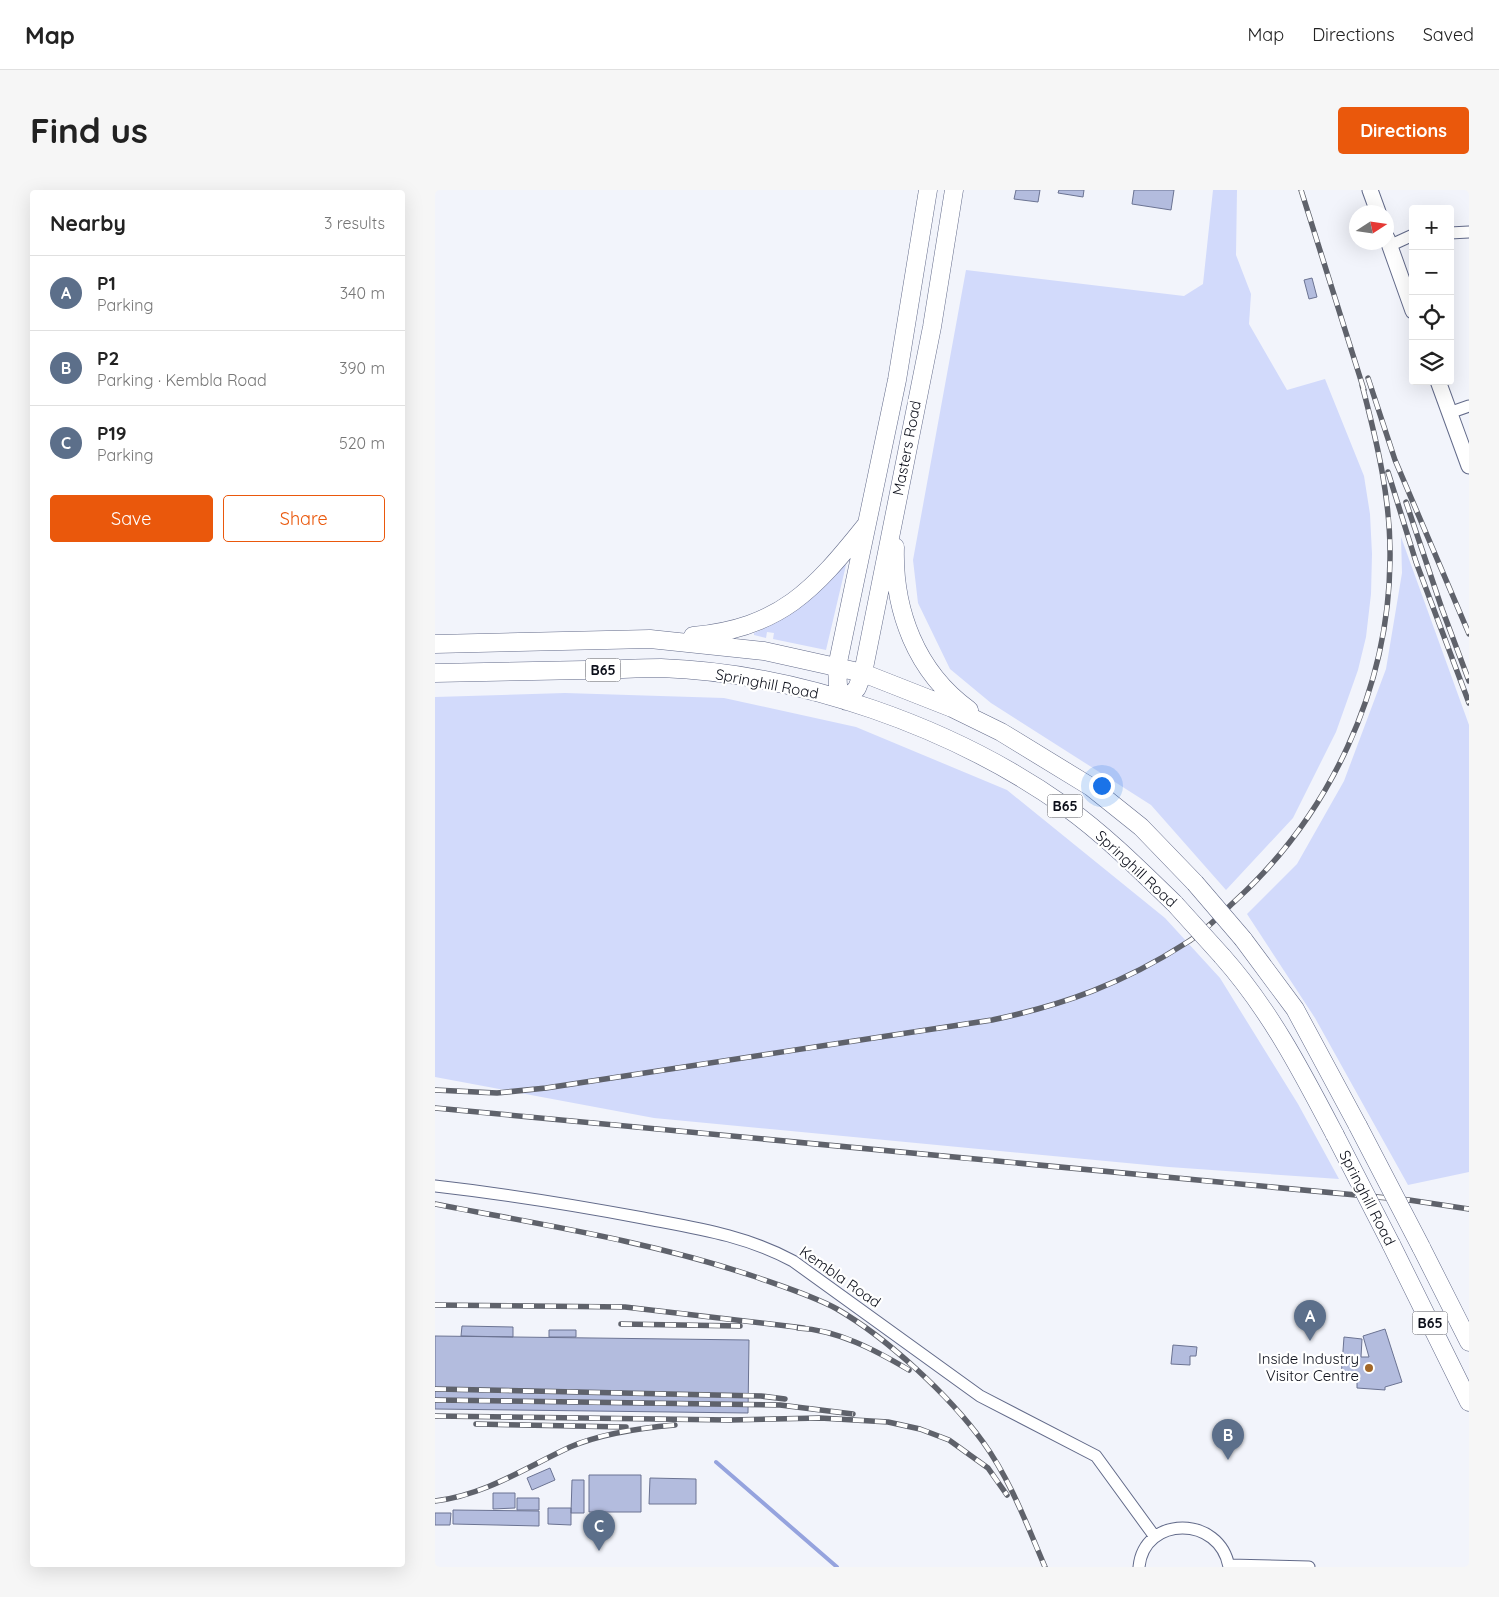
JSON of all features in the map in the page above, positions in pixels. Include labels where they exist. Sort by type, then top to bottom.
[{"type":"main road","name":"Masters Road","points":[[928,190],[897,380],[837,667],[838,686],[845,701],[857,688],[863,673],[932,327],[954,190]]},
{"type":"main road","points":[[1369,190],[1374,205]]},
{"type":"main road","points":[[1391,250],[1409,300]]},
{"type":"main road","points":[[1439,385],[1469,466]]},
{"type":"main road","points":[[897,497],[897,588],[908,632],[921,658],[951,695],[965,708],[1001,732]]},
{"type":"main road","points":[[650,639],[727,631],[747,626],[778,612],[820,579],[868,522]]},
{"type":"main road","name":"Springhill Road","points":[[435,644],[650,639],[764,651],[863,673],[952,708],[1001,732],[1091,787],[1141,827],[1195,883],[1243,940],[1295,1009],[1358,1126],[1469,1342]]},
{"type":"main road","name":"Springhill Road","points":[[435,673],[661,668],[746,678],[845,701],[943,738],[1018,776],[1066,807],[1100,834],[1175,904],[1222,956],[1265,1010],[1288,1044],[1391,1244],[1469,1402]]},
{"type":"street","points":[[1454,233],[1469,232]]},
{"type":"street","points":[[1394,240],[1409,235]]},
{"type":"street","points":[[1449,413],[1469,406]]},
{"type":"street","name":"Kembla Road","points":[[435,1186],[543,1199],[729,1235],[768,1248],[793,1261],[981,1396],[1096,1456],[1155,1537]]},
{"type":"street","points":[[1139,1567],[1145,1548],[1155,1537],[1173,1528],[1199,1530],[1216,1541],[1225,1554],[1229,1566],[1309,1567]]},
{"type":"shaded area","points":[[1213,190],[1237,190],[1236,255],[1251,294],[1249,324],[1287,390],[1325,379],[1364,476],[1370,514],[1372,554],[1371,594],[1366,637],[1358,670],[1336,732],[1293,818],[1226,890],[1151,805],[991,703],[950,669],[918,603],[913,560],[966,270],[1184,296],[1203,284]]},
{"type":"shaded area","points":[[1401,537],[1469,725],[1469,1172],[1408,1185],[1315,1018],[1247,914],[1297,864],[1344,781],[1386,669],[1402,573]]},
{"type":"shaded area","points":[[845,565],[826,650],[773,639],[774,633],[767,632],[766,638],[754,635],[754,633],[768,627],[804,604]]},
{"type":"shaded area","points":[[565,693],[724,698],[856,727],[1007,790],[1165,918],[1220,978],[1298,1104],[1339,1179],[1169,1167],[654,1118],[435,1077],[435,697]]},
{"type":"building","points":[[1016,190],[1040,190],[1038,202],[1014,199]]},
{"type":"building","points":[[1059,190],[1084,190],[1083,197],[1058,193]]},
{"type":"building","points":[[1134,190],[1174,190],[1171,210],[1132,204]]},
{"type":"building","points":[[1312,278],[1317,297],[1309,299],[1304,280]]},
{"type":"building","points":[[462,1326],[513,1327],[513,1337],[461,1336]]},
{"type":"building","name":"Inside Industry Visitor Centre","points":[[1385,1329],[1402,1382],[1385,1387],[1385,1390],[1357,1388],[1357,1379],[1341,1378],[1344,1337],[1362,1339],[1361,1357],[1369,1357],[1363,1336]]},
{"type":"building","points":[[549,1330],[576,1330],[576,1337],[549,1337]]},
{"type":"building","points":[[435,1336],[749,1340],[748,1413],[435,1409]]},
{"type":"building","points":[[1173,1345],[1197,1347],[1196,1356],[1190,1356],[1190,1365],[1171,1364]]},
{"type":"building","points":[[550,1468],[555,1480],[532,1490],[527,1478]]},
{"type":"building","points":[[589,1475],[641,1475],[641,1512],[589,1512]]},
{"type":"building","points":[[650,1478],[696,1479],[696,1504],[649,1504]]},
{"type":"building","points":[[572,1480],[584,1480],[584,1513],[571,1513]]},
{"type":"building","points":[[493,1493],[515,1493],[515,1508],[493,1509]]},
{"type":"building","points":[[517,1498],[539,1498],[539,1510],[517,1510]]},
{"type":"building","points":[[548,1508],[571,1508],[571,1525],[548,1524]]},
{"type":"building","points":[[453,1510],[539,1511],[539,1526],[453,1524]]},
{"type":"building","points":[[435,1513],[451,1513],[450,1525],[435,1525]]},
{"type":"waterway","points":[[716,1462],[837,1567]]},
{"type":"railway","points":[[1301,190],[1364,390]]},
{"type":"railway","points":[[1368,378],[1395,460],[1469,634]]},
{"type":"railway","points":[[435,1090],[497,1093],[546,1088],[992,1020],[1069,1000],[1093,991],[1140,970],[1199,934],[1268,868],[1299,830],[1325,790],[1348,747],[1366,702],[1379,655],[1387,607],[1390,537],[1382,471],[1362,385]]},
{"type":"railway","points":[[1388,472],[1416,562],[1469,703]]},
{"type":"railway","points":[[1406,502],[1442,609],[1469,681]]},
{"type":"railway","points":[[435,1108],[1409,1200],[1469,1209]]},
{"type":"railway","points":[[435,1204],[635,1243],[674,1253],[753,1276],[806,1295],[837,1309],[896,1351],[935,1387],[969,1424],[1002,1471],[1045,1567]]},
{"type":"railway","points":[[435,1305],[625,1307],[804,1328]]},
{"type":"railway","points":[[621,1324],[740,1326]]},
{"type":"railway","points":[[798,1328],[827,1333],[856,1342],[909,1370]]},
{"type":"railway","points":[[435,1389],[761,1396],[785,1399]]},
{"type":"railway","points":[[435,1400],[780,1405],[853,1414]]},
{"type":"railway","points":[[435,1416],[730,1420],[820,1418],[888,1422],[920,1429],[949,1440],[988,1468],[1007,1495]]},
{"type":"railway","points":[[476,1424],[626,1427]]},
{"type":"railway","points":[[435,1501],[453,1498],[488,1487],[570,1447],[595,1438],[675,1425]]},
{"type":"place","name":"P1","points":[[1310,1341]]},
{"type":"place","name":"Inside Industry Visitor Centre","points":[[1369,1368]]},
{"type":"place","name":"P2","points":[[1228,1460]]},
{"type":"place","name":"P19","points":[[599,1551]]}]
